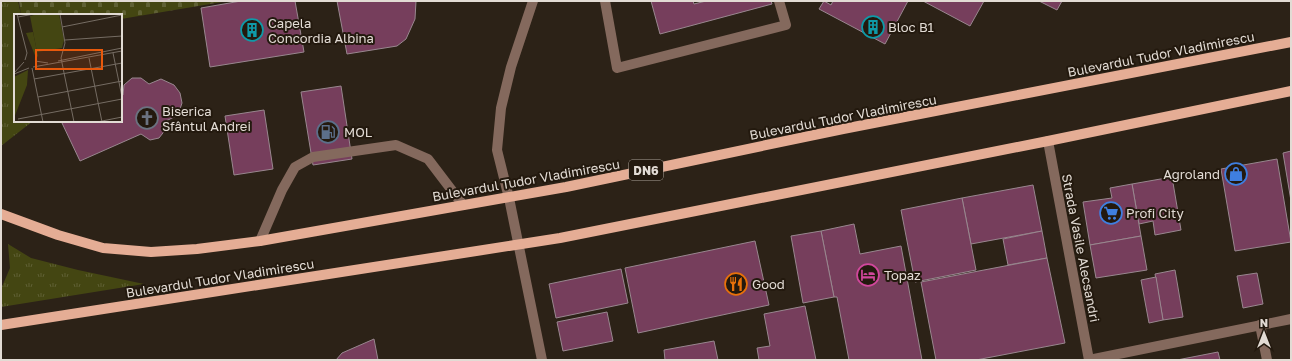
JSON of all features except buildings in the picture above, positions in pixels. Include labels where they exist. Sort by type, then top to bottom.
[{"type":"main road","name":"Bulevardul Tudor Vladimirescu","points":[[1,214],[58,235],[103,248],[151,252],[197,249],[260,241],[566,187],[843,130],[1291,42]]},
{"type":"main road","name":"Bulevardul Tudor Vladimirescu","points":[[1,325],[560,238],[1291,91]]},
{"type":"street","points":[[533,1],[511,67],[501,108],[497,150],[509,198],[542,360]]},
{"type":"street","points":[[605,1],[617,68],[786,25],[779,1]]},
{"type":"street","name":"Strada Vasile Alecsandri","points":[[1048,141],[1089,360]]},
{"type":"street","points":[[260,241],[282,190],[295,167],[313,157],[396,145],[428,159],[463,205]]},
{"type":"street","points":[[1089,360],[1291,319]]},
{"type":"street","points":[[1260,325],[1267,360]]},
{"type":"green space","points":[[1,1],[18,1],[21,14],[14,14],[14,122],[32,122],[1,146]]},
{"type":"green space","points":[[19,1],[228,1],[122,19],[122,14],[21,14]]},
{"type":"green space","points":[[8,244],[31,258],[144,284],[1,307],[1,289],[10,268]]},
{"type":"place","name":"Bloc B1","points":[[873,27]]},
{"type":"place","name":"Capela Concordia Albina","points":[[252,30]]},
{"type":"place","name":"Biserica Sfântul Andrei","points":[[147,118]]},
{"type":"place","name":"MOL","points":[[328,132]]},
{"type":"place","name":"Agroland","points":[[1236,174]]},
{"type":"place","name":"Profi City","points":[[1111,213]]},
{"type":"place","name":"Topaz","points":[[868,275]]},
{"type":"place","name":"Good","points":[[736,284]]}]
